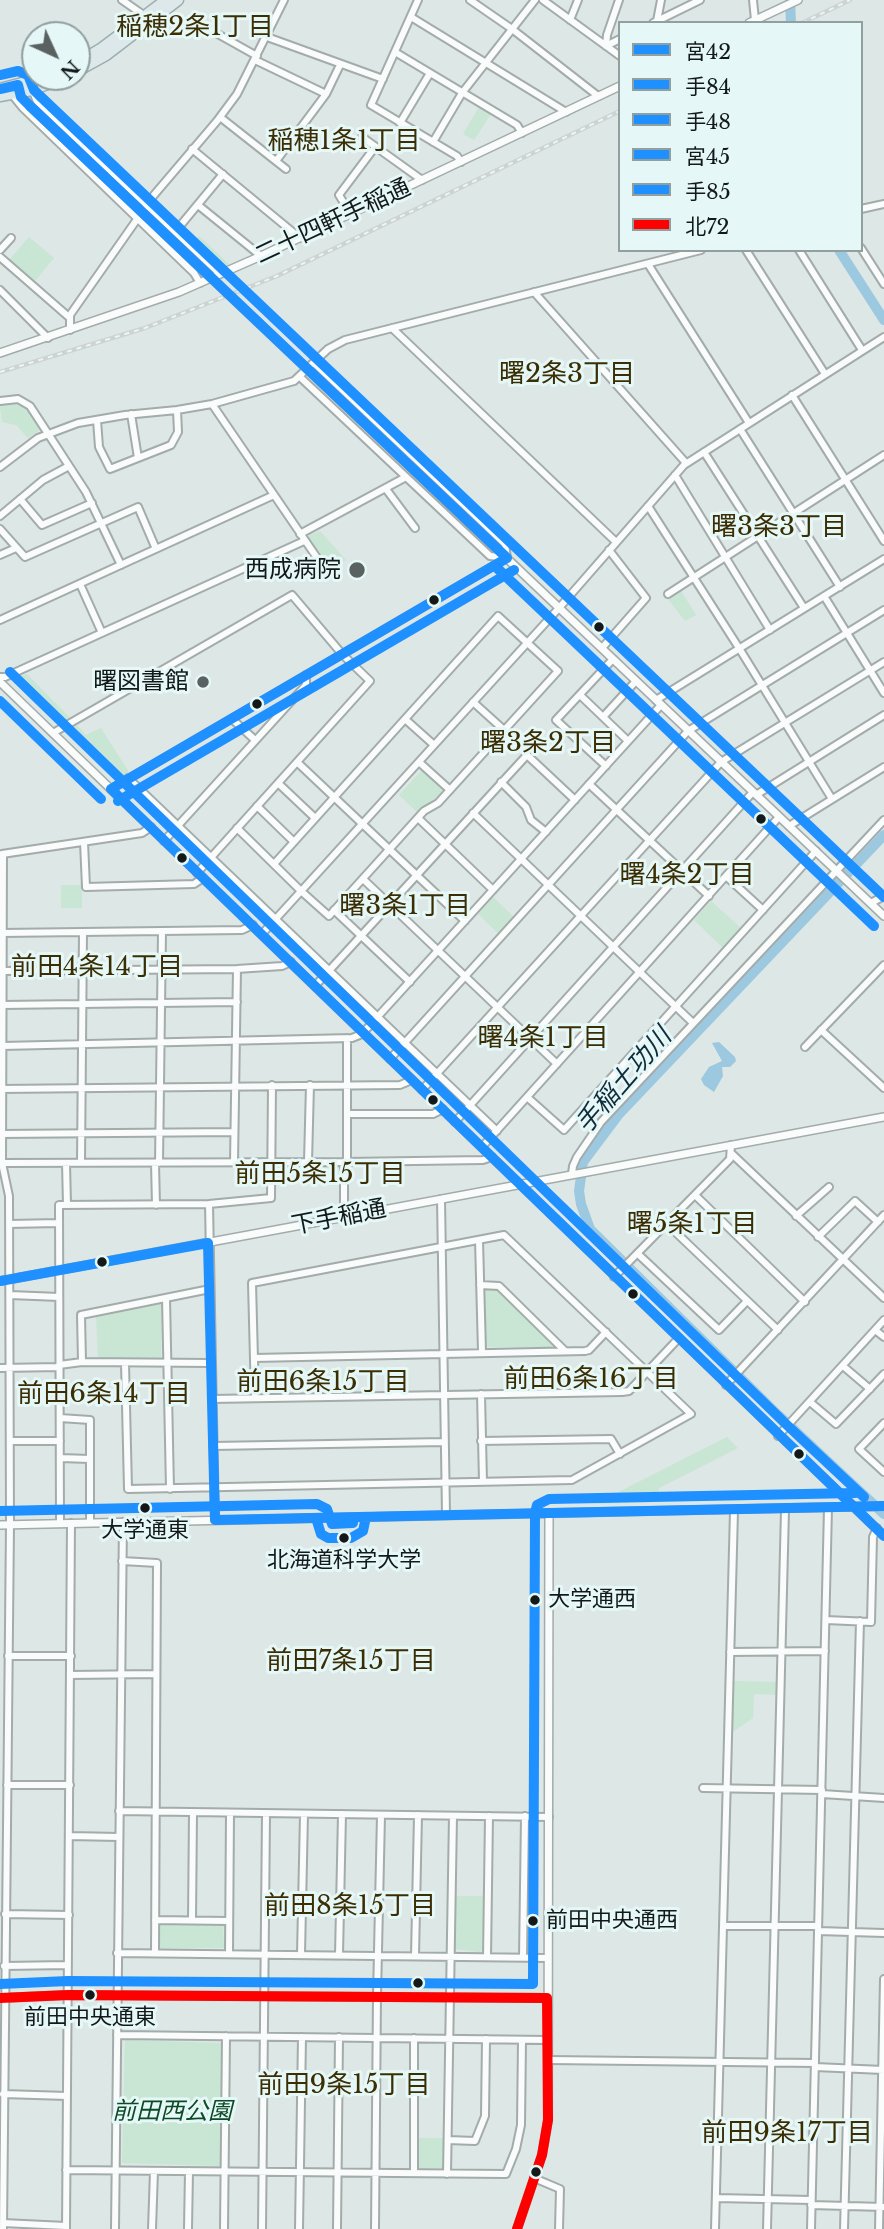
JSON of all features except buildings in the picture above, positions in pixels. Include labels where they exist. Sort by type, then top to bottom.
[{"type":"highway","points":[[91,55],[166,0]]},
{"type":"highway","points":[[91,63],[106,55],[178,0]]},
{"type":"street","points":[[122,0],[145,16]]},
{"type":"street","points":[[70,330],[70,318],[147,205],[237,94],[284,0]]},
{"type":"street","points":[[418,0],[371,105],[457,156],[461,162]]},
{"type":"street","points":[[470,0],[598,96]]},
{"type":"street","points":[[433,142],[463,93],[535,0]]},
{"type":"street","points":[[542,0],[618,55]]},
{"type":"street","points":[[570,20],[578,0]]},
{"type":"street","points":[[606,46],[619,0]]},
{"type":"street","points":[[655,21],[661,0]]},
{"type":"street","points":[[657,21],[699,0]]},
{"type":"street","points":[[753,0],[752,21],[798,0]]},
{"type":"street","points":[[411,17],[566,112]]},
{"type":"street","points":[[207,28],[256,58],[326,94]]},
{"type":"street","points":[[267,37],[383,79]]},
{"type":"street","points":[[606,46],[618,40]]},
{"type":"street","points":[[395,52],[517,125],[522,133]]},
{"type":"street","points":[[276,161],[326,94],[340,65]]},
{"type":"street","points":[[400,122],[430,73]]},
{"type":"street","name":"二十四軒手稲通","points":[[0,353],[200,283],[618,87]]},
{"type":"street","points":[[9,91],[29,105],[884,916]]},
{"type":"street","points":[[9,91],[137,220],[194,273],[200,283]]},
{"type":"street","points":[[33,91],[37,102],[220,274]]},
{"type":"street","points":[[220,117],[286,169]]},
{"type":"street","points":[[362,137],[422,180]]},
{"type":"street","points":[[350,214],[339,195],[374,146]]},
{"type":"street","points":[[192,149],[300,238]]},
{"type":"street","points":[[176,232],[223,174]]},
{"type":"street","points":[[863,209],[884,204]]},
{"type":"street","points":[[198,205],[261,256]]},
{"type":"street","points":[[0,250],[11,238]]},
{"type":"street","points":[[863,251],[884,284]]},
{"type":"street","points":[[0,467],[38,438],[78,423],[212,404],[294,381],[338,342],[693,252]]},
{"type":"street","points":[[747,252],[825,374]]},
{"type":"street","points":[[800,252],[862,351]]},
{"type":"street","points":[[0,257],[70,318]]},
{"type":"street","points":[[648,264],[749,423]]},
{"type":"street","points":[[1,292],[48,338]]},
{"type":"street","points":[[534,292],[686,463]]},
{"type":"street","points":[[392,328],[616,542]]},
{"type":"street","points":[[262,934],[559,608],[686,463],[883,337]]},
{"type":"street","points":[[314,363],[505,544],[507,558]]},
{"type":"street","points":[[300,377],[490,556],[507,558]]},
{"type":"street","points":[[792,396],[884,541]]},
{"type":"street","points":[[0,401],[18,399],[30,406],[92,503],[121,565]]},
{"type":"street","points":[[212,404],[326,571]]},
{"type":"street","points":[[97,420],[99,447],[110,469],[171,445],[178,432],[177,410]]},
{"type":"street","points":[[131,414],[138,458]]},
{"type":"street","points":[[740,429],[840,587]]},
{"type":"street","points":[[704,452],[804,608]]},
{"type":"street","points":[[668,594],[884,456]]},
{"type":"street","points":[[0,516],[43,480],[69,466]]},
{"type":"street","points":[[675,475],[770,630]]},
{"type":"street","points":[[406,477],[302,537],[0,680],[678,1339],[782,1433],[884,1536]]},
{"type":"street","points":[[386,489],[415,527]]},
{"type":"street","points":[[0,620],[274,495]]},
{"type":"street","points":[[20,499],[42,525],[92,503]]},
{"type":"street","points":[[648,506],[832,799]]},
{"type":"street","points":[[0,529],[25,557],[138,507],[156,549]]},
{"type":"street","points":[[0,555],[16,548]]},
{"type":"street","points":[[602,648],[646,598],[609,550]]},
{"type":"street","points":[[111,789],[507,558]]},
{"type":"street","points":[[1,1046],[347,1038],[362,1034],[606,766],[658,702],[739,648],[884,559]]},
{"type":"street","points":[[80,584],[102,633]]},
{"type":"street","points":[[53,733],[292,596],[342,654],[370,681],[208,861],[194,884],[86,887],[84,842]]},
{"type":"street","points":[[824,596],[884,693]]},
{"type":"street","points":[[390,1059],[688,731],[884,610]]},
{"type":"street","points":[[237,828],[301,891],[329,916],[418,818],[438,803],[558,671],[498,616],[274,864]]},
{"type":"street","points":[[606,766],[556,720],[613,659]]},
{"type":"street","points":[[422,1090],[721,762],[884,662]]},
{"type":"street","points":[[164,841],[306,685],[306,675]]},
{"type":"street","points":[[603,717],[636,681]]},
{"type":"street","points":[[580,695],[628,741]]},
{"type":"street","points":[[473,702],[504,730]]},
{"type":"street","points":[[455,1122],[754,793],[884,715]]},
{"type":"street","points":[[232,719],[255,740]]},
{"type":"street","points":[[405,719],[434,745]]},
{"type":"street","points":[[315,986],[527,755],[575,800]]},
{"type":"street","points":[[297,762],[465,921]]},
{"type":"street","points":[[419,762],[450,790]]},
{"type":"street","points":[[789,826],[884,767]]},
{"type":"street","points":[[128,778],[175,829],[494,1134]]},
{"type":"street","points":[[501,782],[526,807],[531,820],[546,832]]},
{"type":"street","points":[[278,783],[315,818]]},
{"type":"street","points":[[589,784],[709,896]]},
{"type":"street","points":[[257,806],[294,842]]},
{"type":"street","points":[[473,813],[693,1023]]},
{"type":"street","points":[[482,1147],[779,817]]},
{"type":"street","points":[[418,818],[493,890]]},
{"type":"street","points":[[572,1174],[572,1166],[590,1135],[884,820]]},
{"type":"street","points":[[72,1523],[66,2227],[2,2222],[2,1998],[5,1914],[3,1806],[7,1785],[10,1279],[9,1196],[2,1163],[1,1134],[2,854],[142,833],[151,827]]},
{"type":"street","points":[[527,1097],[564,1130],[816,851]]},
{"type":"street","points":[[727,877],[763,910]]},
{"type":"street","points":[[363,879],[557,1064]]},
{"type":"street","points":[[871,904],[884,896]]},
{"type":"street","points":[[334,910],[410,982]]},
{"type":"street","points":[[2,933],[242,930],[253,925]]},
{"type":"street","points":[[156,1205],[162,931]]},
{"type":"street","points":[[81,1162],[83,932]]},
{"type":"street","points":[[2,971],[237,969],[282,966],[291,962]]},
{"type":"street","points":[[805,1047],[884,965]]},
{"type":"street","points":[[234,1163],[237,969]]},
{"type":"street","points":[[2,1005],[237,1002]]},
{"type":"street","points":[[821,1030],[884,1088]]},
{"type":"street","points":[[344,1217],[347,1038]]},
{"type":"street","points":[[1,1089],[401,1085],[412,1080]]},
{"type":"street","points":[[60,1524],[59,1205],[209,1204],[271,1198],[272,1085]]},
{"type":"street","points":[[308,1162],[310,1085]]},
{"type":"street","points":[[347,1114],[433,1114],[443,1110]]},
{"type":"street","name":"下手稲通","points":[[0,1281],[604,1168],[731,1150],[884,1117]]},
{"type":"street","points":[[1,1134],[234,1132]]},
{"type":"street","points":[[614,1277],[730,1159],[731,1150]]},
{"type":"street","points":[[731,1150],[796,1216],[884,1298]]},
{"type":"street","points":[[2,1163],[345,1162],[484,1160],[492,1157]]},
{"type":"street","points":[[66,1163],[67,1205]]},
{"type":"street","points":[[796,1216],[830,1187]]},
{"type":"street","points":[[695,1195],[805,1301]]},
{"type":"street","points":[[440,1199],[446,1514]]},
{"type":"street","points":[[818,1237],[855,1201],[878,1222]]},
{"type":"street","points":[[209,1204],[215,1520]]},
{"type":"street","points":[[726,1385],[884,1215]]},
{"type":"street","points":[[9,1224],[58,1223]]},
{"type":"street","points":[[667,1224],[778,1330]]},
{"type":"street","points":[[125,1363],[128,1489],[572,1480],[691,1414],[504,1235],[252,1283],[255,1398]]},
{"type":"street","points":[[479,1240],[482,1352]]},
{"type":"street","points":[[638,1254],[719,1330],[747,1301]]},
{"type":"street","points":[[480,1285],[499,1286],[565,1351]]},
{"type":"street","points":[[82,1362],[81,1315],[210,1289]]},
{"type":"street","points":[[10,1295],[59,1297]]},
{"type":"street","points":[[166,1298],[170,1489]]},
{"type":"street","points":[[782,1433],[884,1320]]},
{"type":"street","points":[[875,1330],[884,1337]]},
{"type":"street","points":[[254,1357],[589,1350],[606,1332]]},
{"type":"street","points":[[212,1399],[622,1392],[629,1391],[678,1339]]},
{"type":"street","points":[[0,1368],[59,1366],[82,1362],[211,1363]]},
{"type":"street","points":[[843,1366],[870,1389]]},
{"type":"street","points":[[810,1402],[836,1424],[884,1374]]},
{"type":"street","points":[[481,1394],[483,1482]]},
{"type":"street","points":[[60,1418],[90,1420],[90,1523]]},
{"type":"street","points":[[883,1426],[859,1449],[884,1472]]},
{"type":"street","points":[[481,1441],[611,1439],[620,1454]]},
{"type":"street","points":[[10,1441],[60,1441]]},
{"type":"street","points":[[213,1446],[444,1442]]},
{"type":"street","points":[[60,1458],[90,1459]]},
{"type":"street","points":[[0,1525],[884,1506]]},
{"type":"street","points":[[811,2229],[828,1508]]},
{"type":"street","points":[[767,2229],[785,1510]]},
{"type":"street","points":[[715,2229],[734,1511]]},
{"type":"street","points":[[517,2229],[542,2155],[548,2120],[549,1513]]},
{"type":"street","points":[[115,2229],[122,1522]]},
{"type":"street","points":[[826,1620],[871,1622],[873,1537],[877,1528]]},
{"type":"street","points":[[122,1561],[156,1563],[155,1952]]},
{"type":"street","points":[[844,2229],[860,1621]]},
{"type":"street","points":[[730,1652],[825,1651]]},
{"type":"street","points":[[8,1656],[71,1656]]},
{"type":"street","points":[[70,1675],[156,1674]]},
{"type":"street","points":[[7,1785],[69,1785]]},
{"type":"street","points":[[703,1788],[822,1792],[884,1798]]},
{"type":"street","points":[[119,1811],[549,1816]]},
{"type":"street","points":[[192,1920],[193,1813]]},
{"type":"street","points":[[229,1953],[230,1813]]},
{"type":"street","points":[[262,2229],[266,1814]]},
{"type":"street","points":[[301,1954],[304,1814]]},
{"type":"street","points":[[339,1955],[342,1814]]},
{"type":"street","points":[[375,2229],[382,1815]]},
{"type":"street","points":[[415,1956],[418,1815]]},
{"type":"street","points":[[447,2174],[453,1816]]},
{"type":"street","points":[[487,1957],[489,1816]]},
{"type":"street","points":[[523,1957],[525,1816]]},
{"type":"street","points":[[69,1836],[119,1837]]},
{"type":"street","points":[[5,1914],[69,1915]]},
{"type":"street","points":[[155,1920],[229,1921]]},
{"type":"street","points":[[723,1926],[775,1926],[884,1933]]},
{"type":"street","points":[[117,1953],[548,1958]]},
{"type":"street","points":[[4,1966],[68,1965]]},
{"type":"street","points":[[879,2229],[882,2207],[884,1979]]},
{"type":"street","points":[[2,1998],[117,1995],[547,1998]]},
{"type":"street","points":[[117,2035],[548,2040]]},
{"type":"street","points":[[224,2229],[226,2036]]},
{"type":"street","points":[[299,2229],[302,2037]]},
{"type":"street","points":[[337,2229],[339,2037]]},
{"type":"street","points":[[414,2038],[414,2173]]},
{"type":"street","points":[[448,2140],[475,2141],[485,2116],[486,2039]]},
{"type":"street","points":[[66,2169],[506,2174],[516,2150],[521,2125],[522,2040]]},
{"type":"street","points":[[548,2060],[771,2062],[883,2070]]},
{"type":"street","points":[[3,2094],[67,2096]]},
{"type":"street","points":[[152,2229],[154,2171]]},
{"type":"street","points":[[188,2229],[189,2171]]},
{"type":"street","points":[[534,2178],[560,2189],[559,2229]]},
{"type":"street","points":[[716,2198],[882,2207]]},
{"type":"green space","points":[[479,107],[491,114],[474,140],[463,134]]},
{"type":"green space","points":[[199,236],[229,264],[219,269],[192,243]]},
{"type":"green space","points":[[29,237],[54,258],[34,282],[9,260]]},
{"type":"green space","points":[[18,404],[29,410],[41,429],[28,438],[16,425],[2,422],[0,407]]},
{"type":"green space","points":[[320,531],[346,560],[330,568],[328,566],[308,539],[310,535]]},
{"type":"green space","points":[[681,591],[696,615],[685,621],[668,599]]},
{"type":"green space","points":[[27,674],[71,719],[62,725],[13,681],[14,678]]},
{"type":"green space","points":[[77,725],[86,735],[101,728],[129,772],[119,778],[110,774],[68,730]]},
{"type":"green space","points":[[421,771],[443,791],[418,813],[399,795]]},
{"type":"green space","points":[[61,885],[82,885],[82,908],[61,908]]},
{"type":"green space","points":[[493,897],[514,917],[499,934],[478,914]]},
{"type":"green space","points":[[711,901],[741,928],[723,948],[694,920]]},
{"type":"green space","points":[[485,1290],[501,1290],[557,1344],[551,1347],[488,1347]]},
{"type":"green space","points":[[160,1304],[161,1358],[98,1358],[96,1315]]},
{"type":"green space","points":[[727,1437],[738,1448],[659,1488],[658,1502],[595,1504]]},
{"type":"green space","points":[[732,1681],[777,1682],[777,1695],[754,1694],[753,1718],[731,1733]]},
{"type":"green space","points":[[455,1896],[484,1896],[480,1952],[454,1949]]},
{"type":"green space","points":[[161,1924],[223,1925],[224,1948],[161,1948]]},
{"type":"green space","name":"前田西公園","points":[[125,2040],[222,2043],[219,2166],[122,2163]]},
{"type":"green space","points":[[417,2138],[443,2138],[442,2168],[417,2166]]},
{"type":"water","points":[[719,1042],[736,1061],[730,1067],[722,1067],[723,1076],[714,1092],[704,1085],[701,1079],[709,1067],[722,1061],[712,1043]]},
{"type":"waterway","points":[[790,0],[791,21]]},
{"type":"waterway","points":[[840,252],[884,320]]},
{"type":"waterway","points":[[129,786],[270,921]]},
{"type":"waterway","name":"手稲土功川","points":[[884,835],[619,1114],[583,1162],[579,1191],[590,1229],[777,1414],[884,1514]]},
{"type":"waterway","points":[[274,925],[323,972]]},
{"type":"waterway","points":[[327,976],[398,1045]]},
{"type":"waterway","points":[[402,1049],[431,1076]]},
{"type":"waterway","points":[[435,1080],[464,1108]]},
{"type":"waterway","points":[[468,1112],[526,1167]]},
{"type":"waterway","points":[[551,1191],[590,1229]]},
{"type":"railway","points":[[806,21],[850,0]]},
{"type":"railway","points":[[0,372],[145,328],[277,276],[618,112]]},
{"type":"transit line","name":"宮45","points":[[0,75],[18,71],[28,75],[39,95],[884,897]]},
{"type":"transit line","name":"宮42","points":[[0,89],[18,85],[21,97],[29,105],[507,558]]},
{"type":"transit line","name":"宮42","points":[[111,789],[507,558]]},
{"type":"transit line","name":"手84","points":[[497,568],[874,926]]},
{"type":"transit line","name":"手84","points":[[118,801],[514,570]]},
{"type":"transit line","name":"手48","points":[[10,672],[864,1497]]},
{"type":"transit line","name":"手84","points":[[0,701],[101,799]]},
{"type":"transit line","name":"宮42","points":[[111,789],[884,1536]]},
{"type":"transit line","name":"手85","points":[[208,1243],[215,1520]]},
{"type":"transit line","name":"手85","points":[[0,1281],[208,1243]]},
{"type":"transit line","name":"手48","points":[[0,1984],[68,1981],[533,1984],[537,1505],[549,1499],[855,1493]]},
{"type":"transit line","name":"手48","points":[[0,1511],[317,1504],[327,1509],[332,1524],[353,1523]]},
{"type":"transit line","name":"手85","points":[[215,1520],[884,1506]]},
{"type":"transit line","name":"手85","points":[[316,1518],[321,1534],[328,1538],[351,1538],[363,1531],[366,1517]]},
{"type":"transit line","name":"北72","points":[[0,1998],[68,1995],[547,1998]]},
{"type":"transit line","name":"北72","points":[[517,2229],[542,2155],[548,2120],[547,1998]]},
{"type":"place","name":"西成病院","points":[[357,570]]},
{"type":"place","name":"曙図書館","points":[[203,682]]},
{"type":"place","name":"大学通東","points":[[145,1508]]},
{"type":"place","name":"北海道科学大学","points":[[344,1538]]},
{"type":"place","name":"大学通西","points":[[535,1600]]},
{"type":"place","name":"前田中央通西","points":[[533,1921]]},
{"type":"place","name":"前田中央通東","points":[[90,1995]]},
{"type":"district","name":"稲穂2条1丁目","points":[[195,28]]},
{"type":"district","name":"稲穂1条1丁目","points":[[344,142]]},
{"type":"district","name":"曙2条3丁目","points":[[567,375]]},
{"type":"district","name":"曙3条3丁目","points":[[779,528]]},
{"type":"district","name":"曙3条2丁目","points":[[548,744]]},
{"type":"district","name":"曙4条2丁目","points":[[687,876]]},
{"type":"district","name":"曙3条1丁目","points":[[405,907]]},
{"type":"district","name":"前田4条14丁目","points":[[97,968]]},
{"type":"district","name":"曙4条1丁目","points":[[543,1039]]},
{"type":"district","name":"前田5条15丁目","points":[[320,1175]]},
{"type":"district","name":"曙5条1丁目","points":[[692,1225]]},
{"type":"district","name":"前田6条16丁目","points":[[591,1380]]},
{"type":"district","name":"前田6条15丁目","points":[[323,1383]]},
{"type":"district","name":"前田6条14丁目","points":[[104,1395]]},
{"type":"district","name":"前田7条15丁目","points":[[351,1662]]},
{"type":"district","name":"前田8条15丁目","points":[[350,1907]]},
{"type":"district","name":"前田9条15丁目","points":[[344,2086]]},
{"type":"district","name":"前田9条17丁目","points":[[787,2134]]}]
